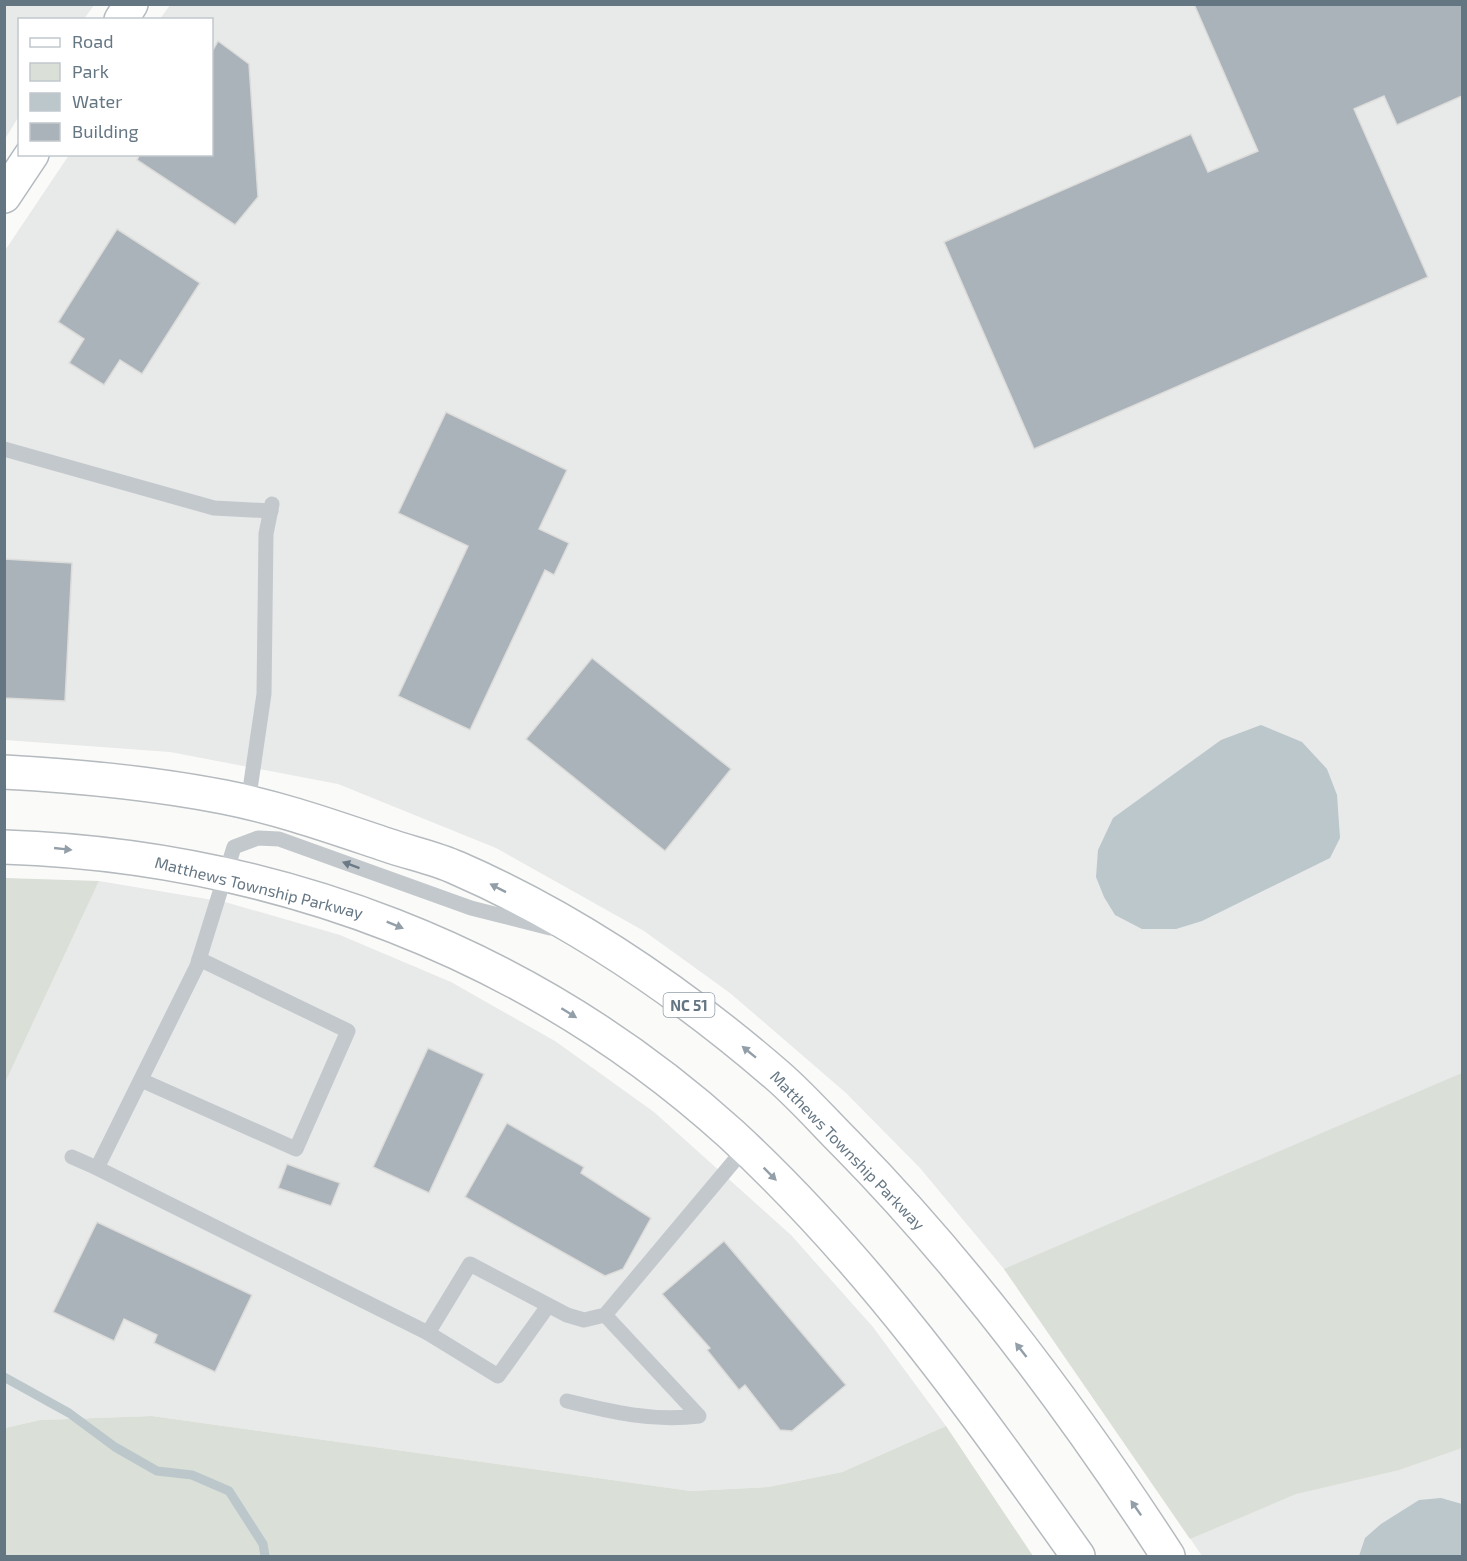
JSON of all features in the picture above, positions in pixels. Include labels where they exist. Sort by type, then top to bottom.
[{"type":"main road","points":[[122,18],[131,4]]},
{"type":"main road","points":[[4,196],[31,156]]},
{"type":"main road","name":"Matthews Township Parkway","points":[[4,772],[66,775],[147,785],[248,803],[309,818],[455,867],[559,919],[588,937],[695,1010],[773,1071],[873,1172],[946,1254],[1045,1380],[1168,1557]]},
{"type":"main road","name":"Matthews Township Parkway","points":[[4,847],[54,848],[146,858],[225,874],[362,912],[423,936],[519,983],[594,1029],[677,1088],[745,1148],[821,1225],[890,1304],[987,1428],[1078,1557]]},
{"type":"lane","points":[[4,449],[214,508],[272,507],[266,534],[264,694],[248,803]]},
{"type":"lane","points":[[97,1168],[199,959],[234,847],[258,838],[279,839],[471,908],[588,937]]},
{"type":"lane","points":[[141,1080],[296,1149],[348,1031],[199,959]]},
{"type":"lane","points":[[428,1333],[470,1264],[567,1316],[584,1320],[605,1316],[745,1148]]},
{"type":"lane","points":[[72,1157],[428,1333],[498,1376],[548,1306]]},
{"type":"lane","points":[[567,1401],[638,1418],[674,1419],[699,1416],[605,1316]]},
{"type":"shaded area","points":[[5,4],[94,5],[85,18],[18,18],[18,118],[5,139]]},
{"type":"shaded area","points":[[170,5],[1462,5],[1462,1556],[1202,1556],[1105,1412],[1004,1269],[920,1168],[846,1093],[730,993],[644,931],[496,848],[338,784],[170,752],[5,740],[4,252],[68,156],[213,156],[213,18],[161,18]]},
{"type":"shaded area","points":[[99,881],[225,902],[340,935],[451,982],[555,1041],[654,1112],[791,1235],[873,1327],[946,1426],[842,1472],[768,1487],[691,1491],[152,1416],[40,1420],[5,1428],[5,1083]]},
{"type":"green space","points":[[4,878],[99,881],[5,1083]]},
{"type":"green space","points":[[1462,1073],[1462,1448],[1399,1470],[1296,1494],[1190,1539],[1004,1269]]},
{"type":"green space","points":[[152,1416],[691,1491],[768,1487],[842,1472],[946,1426],[1033,1556],[5,1556],[5,1428],[40,1420]]},
{"type":"water","points":[[1261,725],[1302,742],[1327,769],[1337,795],[1340,838],[1330,858],[1202,921],[1176,929],[1142,929],[1115,915],[1096,877],[1098,850],[1113,818],[1221,740]]},
{"type":"water","points":[[1441,1498],[1462,1504],[1462,1556],[1359,1556],[1365,1538],[1381,1524],[1419,1500]]},
{"type":"building","points":[[1194,4],[1462,4],[1462,96],[1397,125],[1384,96],[1354,109],[1428,277],[1034,449],[944,242],[1191,134],[1208,172],[1258,151]]},
{"type":"building","points":[[218,41],[249,64],[258,197],[235,225],[137,160],[139,156],[213,156],[213,50]]},
{"type":"building","points":[[117,229],[200,283],[142,374],[120,360],[104,385],[69,363],[84,339],[58,322]]},
{"type":"building","points":[[446,412],[567,470],[539,529],[569,543],[554,575],[545,570],[470,730],[398,696],[468,546],[398,513]]},
{"type":"building","points":[[4,559],[72,563],[65,701],[4,698]]},
{"type":"building","points":[[592,658],[731,769],[665,851],[526,739]]},
{"type":"building","points":[[428,1048],[484,1074],[429,1193],[373,1167]]},
{"type":"building","points":[[507,1123],[584,1167],[581,1173],[651,1218],[623,1269],[605,1276],[465,1197]]},
{"type":"building","points":[[287,1164],[340,1183],[331,1206],[278,1188]]},
{"type":"building","points":[[97,1222],[252,1295],[215,1372],[154,1343],[157,1335],[124,1319],[114,1341],[53,1312]]},
{"type":"building","points":[[724,1241],[846,1385],[792,1431],[780,1430],[745,1385],[739,1390],[707,1350],[710,1348],[662,1294]]},
{"type":"waterway","points":[[4,1377],[69,1413],[115,1447],[157,1471],[192,1475],[229,1491],[263,1544],[265,1556]]}]
